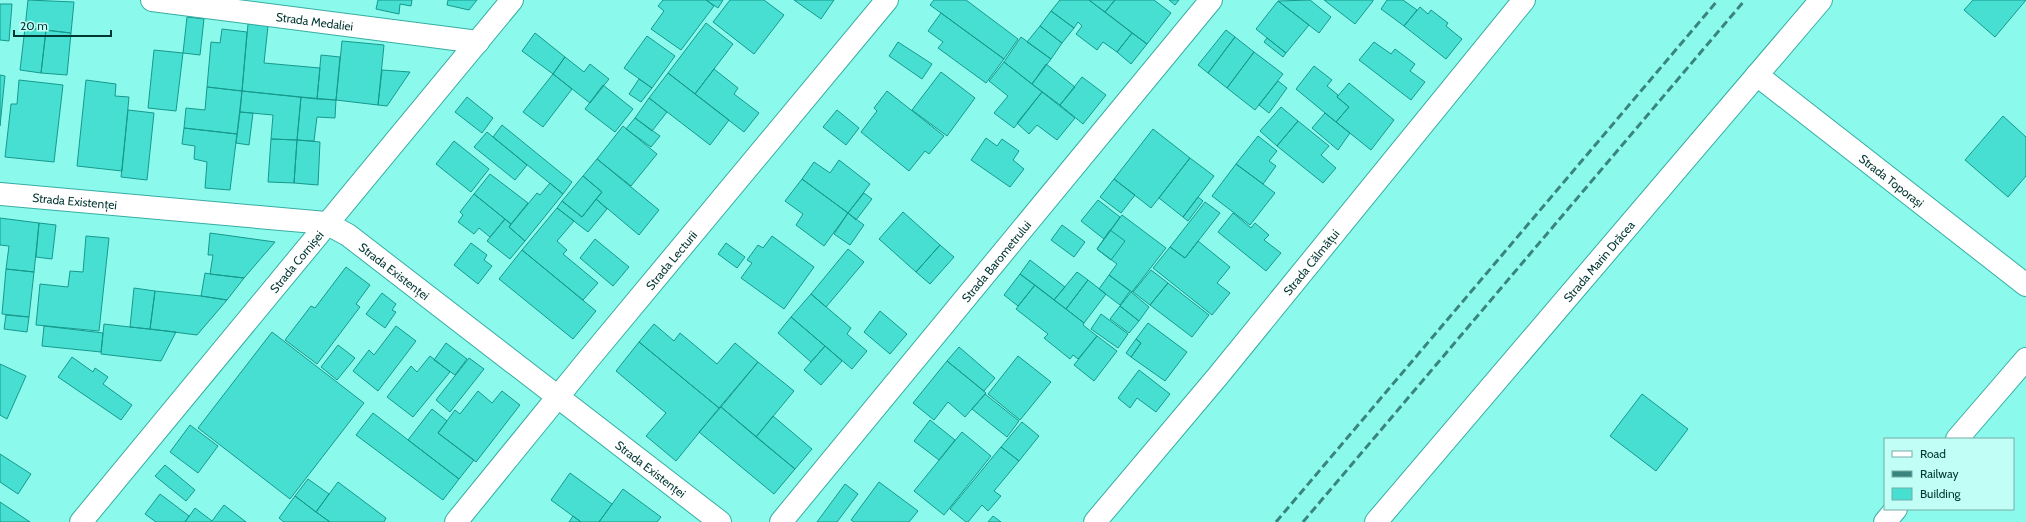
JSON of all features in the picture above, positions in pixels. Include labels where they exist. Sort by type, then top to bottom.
[{"type":"street","name":"Strada Medaliei","points":[[152,0],[478,42]]},
{"type":"street","name":"Strada Cornișei","points":[[81,522],[326,223],[512,0]]},
{"type":"street","name":"Strada Lecturii","points":[[456,522],[887,0]]},
{"type":"street","name":"Strada Barometrului","points":[[782,522],[1211,0]]},
{"type":"street","name":"Strada Călmățui","points":[[1095,522],[1218,376],[1524,0]]},
{"type":"street","name":"Strada Marin Drăcea","points":[[1376,522],[1821,0]]},
{"type":"street","name":"Strada Toporași","points":[[1757,75],[2026,285]]},
{"type":"street","name":"Strada Existenței","points":[[0,194],[326,223],[348,235],[720,522]]},
{"type":"street","points":[[1958,438],[2026,359]]},
{"type":"street","points":[[1885,522],[1895,510]]},
{"type":"building","points":[[28,0],[74,2],[71,33],[25,28]]},
{"type":"building","points":[[378,0],[412,0],[411,6],[400,4],[399,14],[376,9]]},
{"type":"building","points":[[448,0],[477,0],[469,10],[447,5]]},
{"type":"building","points":[[663,0],[706,0],[714,6],[681,50],[651,29],[664,11],[658,6]]},
{"type":"building","points":[[706,0],[723,0],[718,8]]},
{"type":"building","points":[[730,0],[764,0],[784,15],[754,54],[713,22]]},
{"type":"building","points":[[794,0],[834,0],[821,19]]},
{"type":"building","points":[[934,0],[966,0],[1018,39],[1004,59],[930,5]]},
{"type":"building","points":[[1060,0],[1089,0],[1132,33],[1117,52],[1103,42],[1097,50],[1076,34],[1082,26],[1078,22],[1074,28],[1051,11]]},
{"type":"building","points":[[1089,0],[1115,0],[1105,12]]},
{"type":"building","points":[[1115,0],[1154,0],[1171,13],[1147,44],[1105,12]]},
{"type":"building","points":[[1169,0],[1179,0],[1175,5]]},
{"type":"building","points":[[1310,0],[1331,17],[1319,33],[1278,1]]},
{"type":"building","points":[[1324,0],[1373,0],[1373,1],[1355,24]]},
{"type":"building","points":[[1387,0],[1403,0],[1417,10],[1404,26],[1381,9]]},
{"type":"building","points":[[1973,0],[2026,0],[1995,37],[1964,10]]},
{"type":"building","points":[[1278,1],[1309,25],[1286,53],[1256,29]]},
{"type":"building","points":[[0,4],[12,4],[9,41],[0,40]]},
{"type":"building","points":[[1420,7],[1428,14],[1431,10],[1448,23],[1446,26],[1462,39],[1446,59],[1404,26]]},
{"type":"building","points":[[1051,11],[1074,28],[1062,43],[1040,26]]},
{"type":"building","points":[[941,13],[1004,59],[986,83],[938,48],[943,42],[928,31]]},
{"type":"building","points":[[187,17],[204,19],[200,55],[183,53]]},
{"type":"building","points":[[706,23],[733,44],[695,94],[668,73]]},
{"type":"building","points":[[248,24],[268,26],[264,63],[320,68],[317,99],[242,91]]},
{"type":"building","points":[[1040,26],[1062,43],[1051,59],[1027,42]]},
{"type":"building","points":[[25,28],[46,30],[41,73],[20,70]]},
{"type":"building","points":[[222,29],[247,32],[242,91],[207,87],[211,42],[220,43]]},
{"type":"building","points":[[46,30],[71,33],[67,75],[41,73]]},
{"type":"building","points":[[1226,30],[1235,37],[1208,73],[1198,65]]},
{"type":"building","points":[[535,33],[565,57],[553,74],[522,51]]},
{"type":"building","points":[[1132,33],[1147,44],[1131,64],[1117,52]]},
{"type":"building","points":[[647,36],[675,56],[652,88],[624,68]]},
{"type":"building","points":[[1021,37],[1051,59],[1032,84],[1004,62]]},
{"type":"building","points":[[1235,37],[1254,52],[1227,88],[1208,73]]},
{"type":"building","points":[[1267,38],[1286,53],[1283,57],[1264,42]]},
{"type":"building","points":[[342,41],[384,45],[378,105],[336,100]]},
{"type":"building","points":[[898,42],[932,64],[922,79],[889,56]]},
{"type":"building","points":[[1374,42],[1391,54],[1395,49],[1415,64],[1410,71],[1425,82],[1411,100],[1359,60]]},
{"type":"building","points":[[154,50],[183,53],[176,111],[148,108]]},
{"type":"building","points":[[1254,52],[1283,74],[1255,110],[1227,88]]},
{"type":"building","points":[[321,55],[340,57],[336,100],[317,99]]},
{"type":"building","points":[[565,57],[584,72],[590,64],[609,79],[590,103],[553,74]]},
{"type":"building","points":[[1004,62],[1042,92],[1014,128],[994,113],[1008,96],[989,81]]},
{"type":"building","points":[[1046,64],[1075,87],[1060,105],[1032,84]]},
{"type":"building","points":[[1314,66],[1332,80],[1327,86],[1349,107],[1336,122],[1296,89]]},
{"type":"building","points":[[714,69],[738,88],[734,94],[759,113],[744,132],[695,94]]},
{"type":"building","points":[[382,70],[410,72],[387,106],[378,105]]},
{"type":"building","points":[[941,72],[975,98],[947,136],[912,110]]},
{"type":"building","points":[[668,73],[729,120],[710,145],[649,98]]},
{"type":"building","points":[[553,74],[572,89],[543,127],[523,112]]},
{"type":"building","points":[[0,75],[5,76],[0,126]]},
{"type":"building","points":[[1082,77],[1106,95],[1083,124],[1060,105]]},
{"type":"building","points":[[639,79],[652,88],[641,102],[629,94]]},
{"type":"building","points":[[19,80],[63,85],[54,162],[5,157],[11,104],[17,104]]},
{"type":"building","points":[[86,80],[116,84],[115,96],[129,97],[122,171],[77,166]]},
{"type":"building","points":[[1278,81],[1287,88],[1269,113],[1259,105]]},
{"type":"building","points":[[1349,83],[1394,120],[1371,150],[1336,122],[1349,107],[1337,97]]},
{"type":"building","points":[[603,85],[633,109],[615,132],[585,109]]},
{"type":"building","points":[[207,87],[242,91],[237,134],[184,128],[186,108],[205,110]]},
{"type":"building","points":[[242,91],[301,97],[297,140],[271,139],[273,115],[240,112]]},
{"type":"building","points":[[887,91],[944,136],[929,154],[925,151],[909,171],[861,132],[877,111],[874,108]]},
{"type":"building","points":[[1042,92],[1075,118],[1057,140],[1037,125],[1029,134],[1017,123]]},
{"type":"building","points":[[301,97],[336,100],[335,118],[317,117],[314,141],[297,140]]},
{"type":"building","points":[[467,97],[493,118],[482,133],[455,112]]},
{"type":"building","points":[[649,98],[667,112],[652,131],[635,118]]},
{"type":"building","points":[[1281,107],[1298,121],[1277,146],[1260,131]]},
{"type":"building","points":[[128,110],[154,113],[147,180],[121,177]]},
{"type":"building","points":[[837,110],[859,128],[846,145],[823,127]]},
{"type":"building","points":[[240,112],[253,113],[249,145],[236,143]]},
{"type":"building","points":[[1325,113],[1350,133],[1338,150],[1312,128]]},
{"type":"building","points":[[2003,116],[2026,137],[2026,176],[2008,197],[1965,160]]},
{"type":"building","points":[[635,118],[660,136],[651,147],[626,129]]},
{"type":"building","points":[[1298,121],[1329,146],[1321,155],[1336,168],[1323,183],[1277,146]]},
{"type":"building","points":[[502,125],[572,182],[563,194],[493,137]]},
{"type":"building","points":[[623,126],[657,154],[631,186],[597,159]]},
{"type":"building","points":[[184,128],[237,134],[230,190],[205,188],[207,162],[194,159],[195,146],[182,144]]},
{"type":"building","points":[[1153,129],[1190,158],[1151,208],[1114,179]]},
{"type":"building","points":[[487,132],[527,165],[515,180],[474,147]]},
{"type":"building","points":[[1258,136],[1277,151],[1269,161],[1276,166],[1263,184],[1236,164]]},
{"type":"building","points":[[986,138],[997,146],[1002,139],[1019,151],[1013,160],[1024,169],[1010,187],[971,160]]},
{"type":"building","points":[[271,139],[297,140],[294,183],[268,182]]},
{"type":"building","points":[[297,140],[320,142],[318,185],[294,183]]},
{"type":"building","points":[[454,141],[489,169],[471,192],[436,164]]},
{"type":"building","points":[[1190,158],[1214,176],[1183,217],[1159,198]]},
{"type":"building","points":[[597,159],[659,210],[639,235],[596,199],[602,192],[583,176]]},
{"type":"building","points":[[839,160],[870,184],[848,213],[802,179],[814,162],[830,173]]},
{"type":"building","points":[[1236,164],[1275,193],[1250,225],[1212,196]]},
{"type":"building","points":[[490,174],[528,203],[511,224],[474,194]]},
{"type":"building","points":[[583,176],[602,192],[582,217],[562,201]]},
{"type":"building","points":[[802,179],[848,213],[824,246],[796,225],[803,214],[785,201]]},
{"type":"building","points":[[1114,179],[1135,195],[1121,213],[1100,197]]},
{"type":"building","points":[[550,183],[563,194],[525,241],[509,227],[537,193],[540,195]]},
{"type":"building","points":[[864,193],[872,199],[856,220],[848,213]]},
{"type":"building","points":[[474,194],[505,219],[490,237],[479,228],[474,234],[458,222],[463,215],[460,212]]},
{"type":"building","points":[[1198,197],[1203,201],[1188,221],[1183,217]]},
{"type":"building","points":[[596,199],[607,209],[588,232],[557,208],[562,201],[582,217]]},
{"type":"building","points":[[1098,200],[1120,217],[1104,239],[1081,221]]},
{"type":"building","points":[[1205,202],[1220,213],[1185,258],[1170,247]]},
{"type":"building","points":[[557,208],[574,221],[557,241],[567,250],[563,254],[598,283],[583,300],[522,250]]},
{"type":"building","points":[[903,212],[940,245],[916,272],[879,239]]},
{"type":"building","points":[[848,213],[864,225],[850,245],[834,234]]},
{"type":"building","points":[[1233,213],[1251,228],[1255,223],[1269,235],[1264,240],[1281,253],[1266,271],[1218,232]]},
{"type":"building","points":[[1122,215],[1166,248],[1132,292],[1109,275],[1117,264],[1097,249]]},
{"type":"building","points":[[0,218],[39,223],[34,272],[6,269],[9,246],[0,245]]},
{"type":"building","points":[[505,219],[511,224],[509,227],[525,241],[510,259],[487,241]]},
{"type":"building","points":[[39,223],[56,225],[52,259],[36,257]]},
{"type":"building","points":[[1062,225],[1085,242],[1074,257],[1051,240]]},
{"type":"building","points":[[1110,230],[1125,241],[1111,260],[1097,249]]},
{"type":"building","points":[[210,233],[275,242],[244,278],[210,274],[213,255],[208,255]]},
{"type":"building","points":[[86,236],[109,238],[99,331],[36,325],[40,284],[68,287],[70,271],[83,272]]},
{"type":"building","points":[[772,236],[814,267],[784,309],[741,278],[752,263],[747,260],[758,245],[763,248]]},
{"type":"building","points":[[595,239],[629,267],[613,286],[580,258]]},
{"type":"building","points":[[1198,241],[1230,267],[1217,283],[1230,293],[1212,315],[1153,268],[1170,247],[1185,258]]},
{"type":"building","points":[[471,243],[487,255],[484,260],[492,266],[478,284],[454,265]]},
{"type":"building","points":[[726,243],[745,257],[737,268],[718,254]]},
{"type":"building","points":[[940,245],[954,257],[930,284],[916,272]]},
{"type":"building","points":[[848,249],[864,262],[826,307],[811,294]]},
{"type":"building","points":[[522,250],[596,311],[573,339],[499,279]]},
{"type":"building","points":[[1030,260],[1065,287],[1054,300],[1020,274]]},
{"type":"building","points":[[346,267],[370,285],[356,304],[360,307],[317,364],[285,340],[311,306],[315,308]]},
{"type":"building","points":[[6,269],[34,272],[29,317],[2,314]]},
{"type":"building","points":[[1151,270],[1168,283],[1150,305],[1133,292]]},
{"type":"building","points":[[1077,272],[1088,280],[1066,309],[1054,300]]},
{"type":"building","points":[[205,273],[244,278],[227,300],[201,296]]},
{"type":"building","points":[[1020,274],[1035,285],[1018,306],[1004,295]]},
{"type":"building","points":[[1109,275],[1130,291],[1120,305],[1099,289]]},
{"type":"building","points":[[1088,280],[1106,294],[1084,323],[1066,309]]},
{"type":"building","points":[[1168,283],[1209,315],[1192,337],[1150,305]]},
{"type":"building","points":[[1035,285],[1084,323],[1083,325],[1097,336],[1078,359],[1073,355],[1070,359],[1044,338],[1048,334],[1016,309]]},
{"type":"building","points":[[134,288],[155,291],[150,329],[130,327]]},
{"type":"building","points":[[155,291],[227,300],[197,335],[150,329]]},
{"type":"building","points":[[1131,292],[1149,307],[1139,321],[1120,306]]},
{"type":"building","points":[[382,293],[396,304],[392,310],[396,312],[385,328],[366,314]]},
{"type":"building","points":[[811,294],[851,328],[847,334],[867,351],[852,369],[791,317]]},
{"type":"building","points":[[1120,306],[1139,321],[1129,333],[1110,319]]},
{"type":"building","points":[[880,311],[907,334],[890,354],[864,332]]},
{"type":"building","points":[[1101,314],[1128,334],[1118,348],[1091,329]]},
{"type":"building","points":[[6,315],[29,317],[27,332],[4,329]]},
{"type":"building","points":[[791,317],[825,346],[811,362],[778,333]]},
{"type":"building","points":[[1148,323],[1187,352],[1165,381],[1131,357],[1141,343],[1136,339]]},
{"type":"building","points":[[104,324],[176,332],[161,361],[101,354]]},
{"type":"building","points":[[654,324],[674,341],[680,333],[717,364],[735,343],[758,362],[719,408],[639,342]]},
{"type":"building","points":[[44,326],[103,333],[101,352],[42,346]]},
{"type":"building","points":[[396,326],[416,341],[378,391],[353,371],[369,350],[374,355]]},
{"type":"building","points":[[272,332],[364,403],[290,499],[198,428]]},
{"type":"building","points":[[1097,336],[1117,351],[1094,381],[1074,365]]},
{"type":"building","points":[[1136,339],[1141,343],[1131,357],[1126,353]]},
{"type":"building","points":[[639,342],[719,408],[676,461],[646,436],[666,413],[616,371]]},
{"type":"building","points":[[446,343],[467,359],[455,375],[434,360]]},
{"type":"building","points":[[338,345],[355,358],[337,380],[321,367]]},
{"type":"building","points":[[825,346],[842,361],[821,385],[804,370]]},
{"type":"building","points":[[959,347],[995,378],[984,391],[947,361]]},
{"type":"building","points":[[430,356],[450,372],[413,417],[387,397],[411,366],[417,372]]},
{"type":"building","points":[[1018,356],[1051,382],[1020,420],[988,394]]},
{"type":"building","points":[[72,357],[93,372],[95,368],[108,377],[103,384],[132,405],[121,420],[58,377]]},
{"type":"building","points":[[469,358],[484,369],[450,412],[436,400]]},
{"type":"building","points":[[947,361],[986,393],[965,417],[948,402],[934,420],[913,403]]},
{"type":"building","points":[[758,362],[794,391],[756,437],[721,407]]},
{"type":"building","points":[[0,364],[26,376],[7,419],[0,415]]},
{"type":"building","points":[[1139,370],[1170,394],[1156,412],[1137,398],[1130,408],[1118,398]]},
{"type":"building","points":[[478,391],[492,403],[502,391],[520,405],[476,462],[438,433],[455,410],[460,414]]},
{"type":"building","points":[[985,394],[1019,421],[1007,437],[972,409]]},
{"type":"building","points":[[1642,394],[1688,429],[1656,471],[1610,436]]},
{"type":"building","points":[[721,407],[795,469],[774,494],[699,432]]},
{"type":"building","points":[[432,409],[447,421],[438,433],[474,460],[459,479],[408,440]]},
{"type":"building","points":[[373,413],[459,479],[443,500],[356,435]]},
{"type":"building","points":[[773,416],[812,449],[795,469],[756,437]]},
{"type":"building","points":[[930,420],[955,440],[939,460],[914,441]]},
{"type":"building","points":[[1022,422],[1039,436],[1019,461],[1001,447]]},
{"type":"building","points":[[190,425],[218,446],[198,473],[170,452]]},
{"type":"building","points":[[962,432],[991,456],[944,515],[914,491]]},
{"type":"building","points":[[1001,447],[1019,461],[994,491],[1001,496],[988,511],[982,505],[968,522],[966,522],[950,509]]},
{"type":"building","points":[[0,454],[31,474],[18,494],[0,482]]},
{"type":"building","points":[[165,465],[195,490],[186,501],[155,476]]},
{"type":"building","points":[[570,473],[612,504],[599,522],[581,522],[551,500]]},
{"type":"building","points":[[308,479],[329,494],[316,512],[295,496]]},
{"type":"building","points":[[338,482],[386,518],[384,522],[330,522],[316,512]]},
{"type":"building","points":[[879,482],[918,511],[909,522],[854,522],[851,520]]},
{"type":"building","points":[[845,484],[858,494],[837,522],[817,522]]},
{"type":"building","points":[[623,489],[661,517],[657,522],[599,522]]},
{"type":"building","points":[[160,494],[189,516],[185,522],[156,522],[145,514]]},
{"type":"building","points":[[295,496],[330,522],[284,522],[279,518]]},
{"type":"building","points":[[0,502],[30,522],[0,522]]},
{"type":"building","points":[[224,505],[246,522],[185,522],[195,508],[212,521]]},
{"type":"building","points":[[573,516],[581,522],[569,522]]},
{"type":"building","points":[[993,516],[1001,522],[988,522]]},
{"type":"railway","points":[[1276,522],[1718,0]]},
{"type":"railway","points":[[1303,522],[1745,0]]}]
